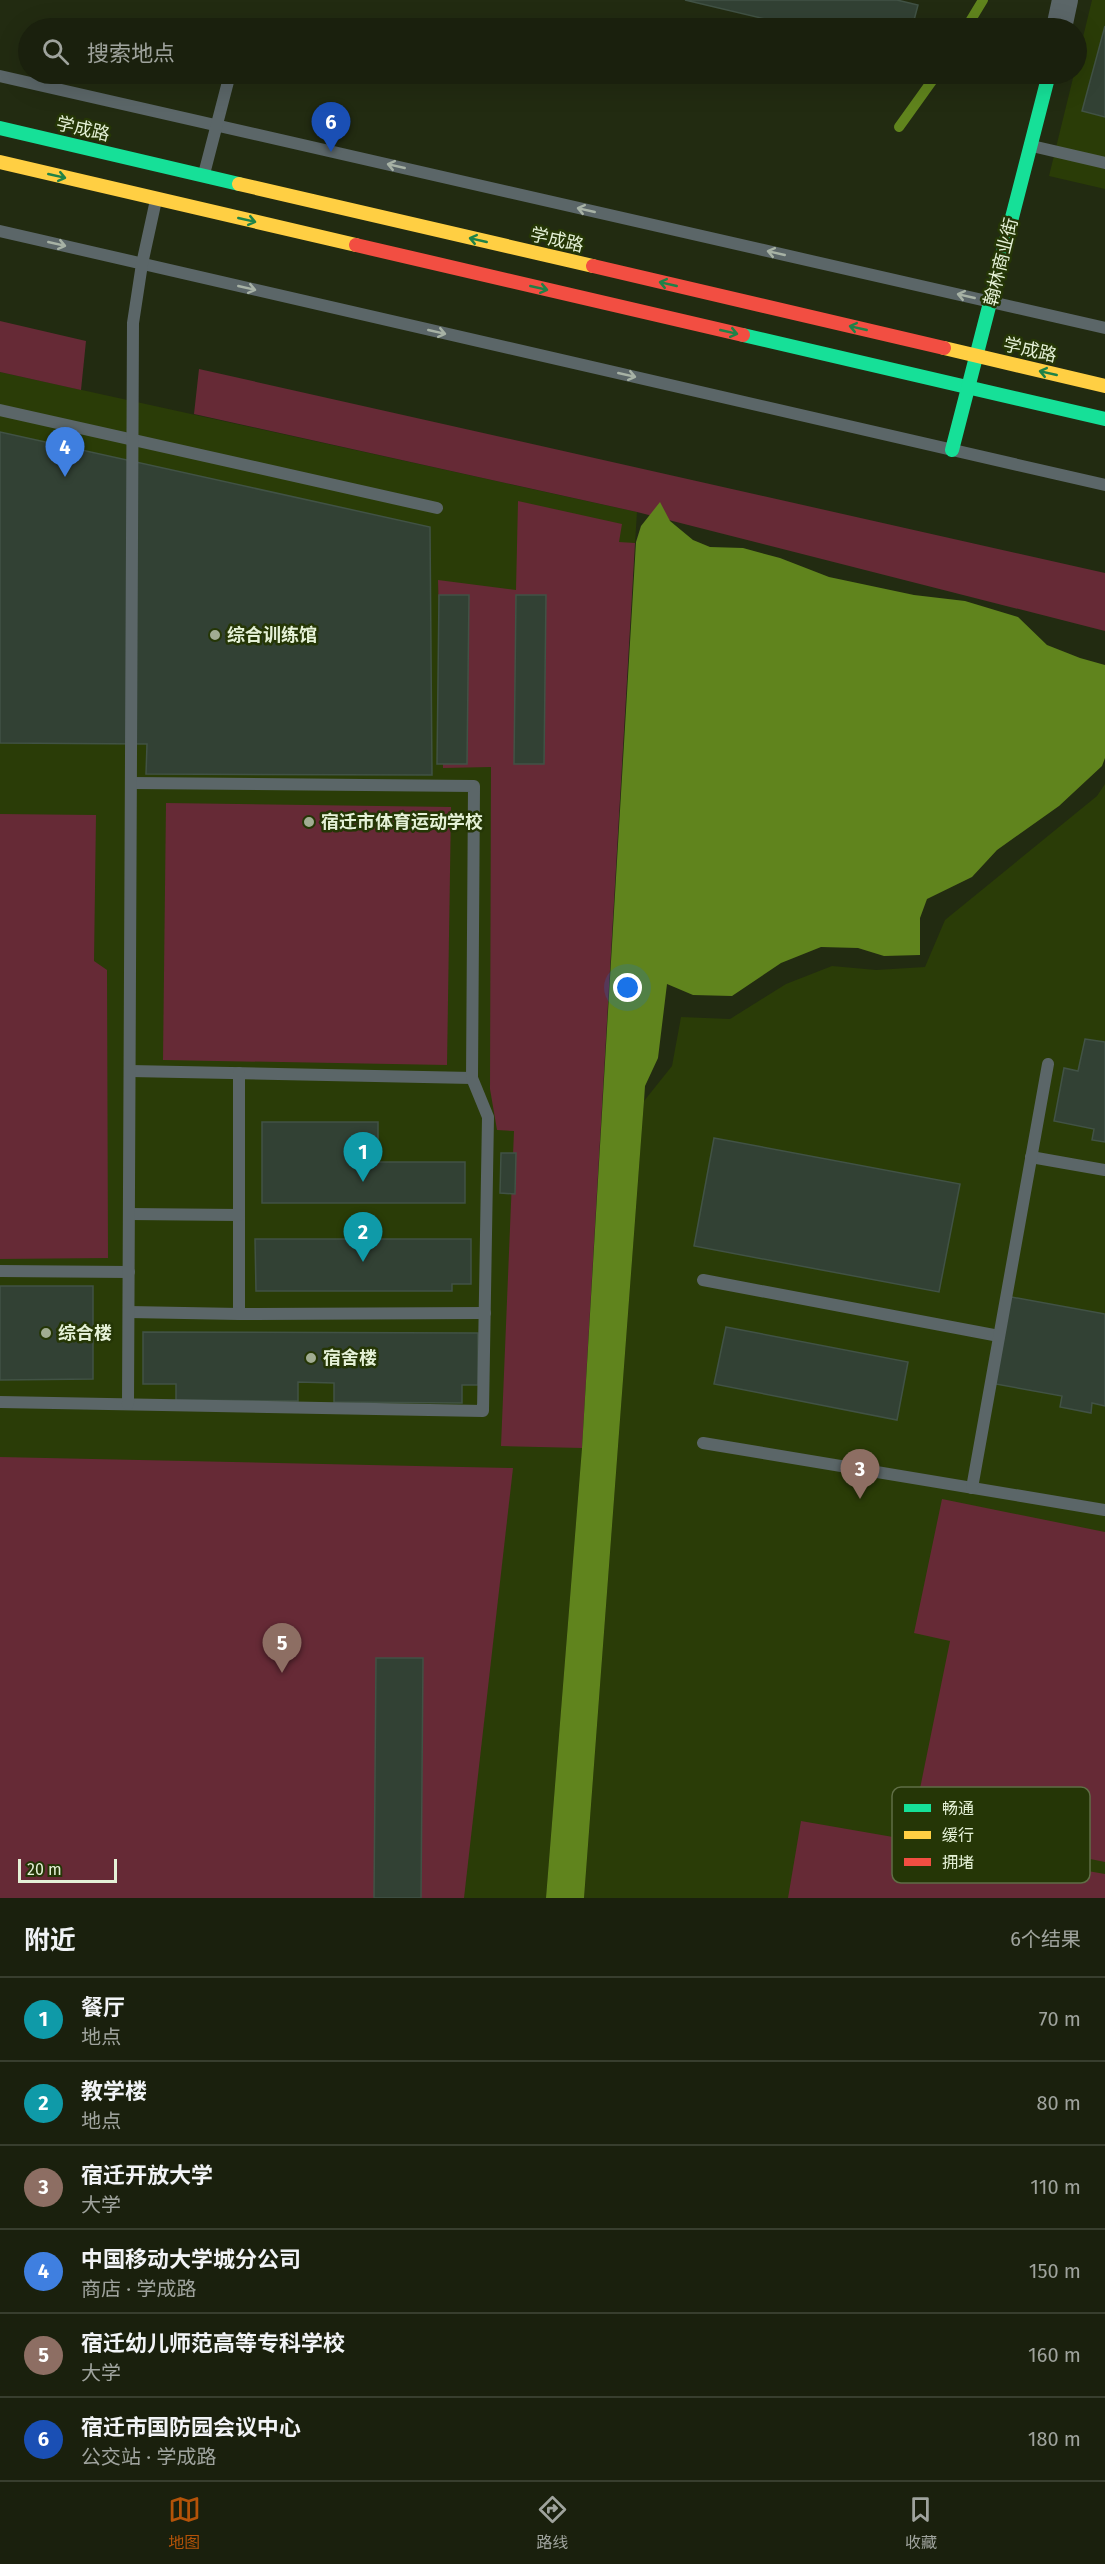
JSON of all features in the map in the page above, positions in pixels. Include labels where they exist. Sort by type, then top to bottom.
[{"type":"main road","name":"翰林商业街","points":[[952,450],[978,356],[1046,84]]},
{"type":"main road","name":"学成路","points":[[0,128],[199,192],[969,388],[1105,420]]},
{"type":"main road","name":"学成路","points":[[0,162],[156,199],[199,192],[978,356],[1105,386]]},
{"type":"street","points":[[1061,18],[1065,0]]},
{"type":"lane","points":[[0,76],[18,80]]},
{"type":"lane","points":[[35,84],[1105,328]]},
{"type":"lane","points":[[199,192],[227,84]]},
{"type":"lane","points":[[1030,146],[1105,164]]},
{"type":"lane","points":[[128,1404],[133,323],[142,264],[156,199]]},
{"type":"lane","points":[[0,231],[1105,485]]},
{"type":"lane","points":[[0,410],[437,508]]},
{"type":"lane","points":[[0,1402],[483,1411],[488,1117],[472,1078],[474,786],[131,783]]},
{"type":"lane","points":[[972,1488],[1048,1064]]},
{"type":"lane","points":[[130,1071],[472,1078]]},
{"type":"lane","points":[[239,1073],[239,1314]]},
{"type":"lane","points":[[1031,1157],[1105,1170]]},
{"type":"lane","points":[[129,1214],[239,1215]]},
{"type":"lane","points":[[0,1271],[129,1272]]},
{"type":"lane","points":[[703,1280],[999,1336]]},
{"type":"lane","points":[[129,1311],[239,1314],[485,1313]]},
{"type":"lane","points":[[703,1443],[1105,1510]]},
{"type":"shaded area","points":[[1092,0],[1105,0],[1105,189],[1049,176],[1072,84],[1087,84],[1087,21]]},
{"type":"shaded area","points":[[0,321],[86,341],[81,390],[0,372]]},
{"type":"shaded area","points":[[199,369],[1105,573],[1105,631],[637,512],[194,414]]},
{"type":"shaded area","name":"宿迁市体育运动学校","points":[[0,372],[637,512],[600,1100],[582,1448],[546,1898],[0,1898]]},
{"type":"shaded area","points":[[518,501],[622,524],[619,542],[635,543],[582,1448],[501,1446],[514,1131],[497,1130],[490,1089],[491,767],[443,768],[438,580],[516,590]]},
{"type":"shaded area","points":[[660,502],[670,521],[693,540],[710,547],[743,548],[780,558],[829,577],[914,595],[965,601],[1018,617],[1047,645],[1105,665],[1105,758],[1102,766],[1059,806],[997,850],[972,877],[927,899],[920,918],[920,955],[884,956],[858,948],[821,947],[781,963],[732,996],[693,995],[667,984],[658,1058],[645,1086],[584,1898],[546,1898],[582,1448],[636,542],[641,526]]},
{"type":"shaded area","points":[[1105,784],[1105,1898],[584,1898],[644,1101],[672,1066],[681,1017],[730,1019],[786,984],[832,966],[876,970],[925,967],[945,920],[1097,796]]},
{"type":"shaded area","points":[[166,803],[451,807],[447,1065],[163,1060]]},
{"type":"shaded area","points":[[0,814],[96,815],[94,961],[107,970],[108,1258],[0,1259]]},
{"type":"shaded area","points":[[0,1457],[513,1468],[464,1898],[0,1898]]},
{"type":"shaded area","points":[[942,1499],[1105,1532],[1105,1862],[1090,1859],[1090,1787],[920,1787],[950,1641],[914,1633]]},
{"type":"shaded area","points":[[801,1821],[892,1837],[892,1883],[1090,1883],[1090,1871],[1105,1874],[1105,1898],[788,1898]]},
{"type":"building","points":[[685,0],[897,0],[918,5],[915,18],[761,18]]},
{"type":"building","points":[[1105,26],[1105,117],[1082,111]]},
{"type":"building","name":"综合训练馆","points":[[0,432],[430,527],[432,775],[146,774],[147,744],[0,743]]},
{"type":"building","points":[[439,595],[469,595],[467,764],[437,764]]},
{"type":"building","points":[[516,595],[546,595],[544,764],[514,764]]},
{"type":"building","points":[[1085,1039],[1105,1042],[1105,1142],[1092,1140],[1094,1129],[1054,1121],[1064,1068],[1078,1071]]},
{"type":"building","points":[[262,1122],[378,1122],[378,1162],[465,1162],[465,1203],[262,1203]]},
{"type":"building","points":[[714,1138],[960,1184],[939,1292],[694,1246]]},
{"type":"building","points":[[501,1153],[516,1153],[515,1194],[500,1193]]},
{"type":"building","points":[[255,1239],[471,1239],[471,1284],[452,1284],[452,1291],[256,1291]]},
{"type":"building","name":"综合楼","points":[[0,1286],[93,1286],[93,1379],[0,1380]]},
{"type":"building","points":[[1006,1296],[1105,1314],[1105,1406],[1092,1403],[1091,1413],[1060,1407],[1062,1396],[990,1383]]},
{"type":"building","points":[[726,1327],[908,1362],[897,1420],[714,1384]]},
{"type":"building","name":"宿舍楼","points":[[143,1332],[478,1333],[478,1385],[462,1385],[462,1403],[334,1402],[334,1383],[298,1382],[298,1401],[176,1400],[176,1384],[143,1384]]},
{"type":"building","points":[[376,1658],[423,1658],[421,1898],[374,1898]]},
{"type":"waterway","points":[[972,18],[983,0]]},
{"type":"waterway","points":[[899,127],[930,84]]},
{"type":"traffic: fast","points":[[952,450],[1046,84]]},
{"type":"traffic: fast","points":[[0,128],[239,184]]},
{"type":"traffic: fast","points":[[743,335],[1105,419]]},
{"type":"traffic: slow","points":[[0,162],[356,245]]},
{"type":"traffic: slow","points":[[239,184],[593,266]]},
{"type":"traffic: slow","points":[[944,348],[1105,386]]},
{"type":"traffic: jam","points":[[356,245],[743,335]]},
{"type":"traffic: jam","points":[[593,266],[944,348]]},
{"type":"place","name":"宿迁市国防园会议中心","points":[[331,152]]},
{"type":"place","name":"中国移动大学城分公司","points":[[65,477]]},
{"type":"place","name":"综合训练馆","points":[[215,635]]},
{"type":"place","name":"宿迁市体育运动学校","points":[[309,822]]},
{"type":"place","name":"餐厅","points":[[363,1182]]},
{"type":"place","name":"教学楼","points":[[363,1262]]},
{"type":"place","name":"综合楼","points":[[46,1333]]},
{"type":"place","name":"宿舍楼","points":[[311,1358]]},
{"type":"place","name":"宿迁开放大学","points":[[860,1499]]},
{"type":"place","name":"宿迁幼儿师范高等专科学校","points":[[282,1673]]}]
